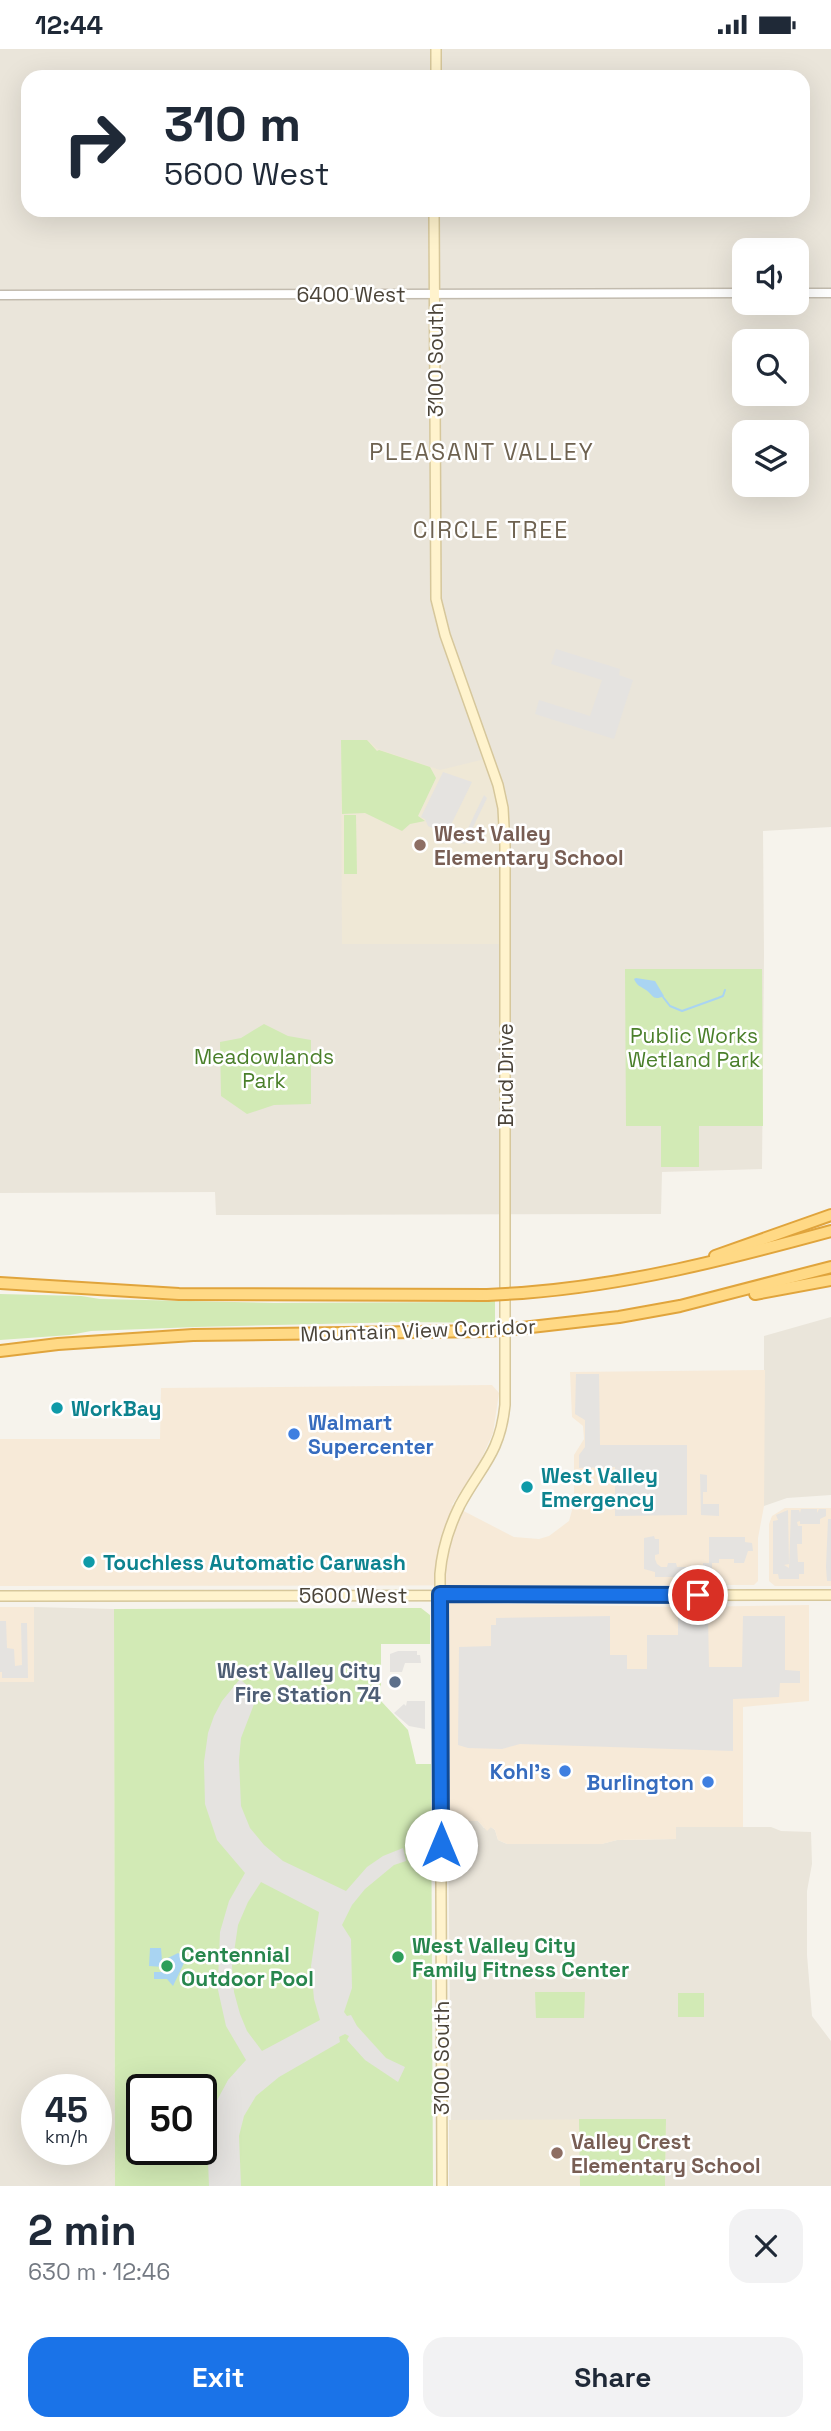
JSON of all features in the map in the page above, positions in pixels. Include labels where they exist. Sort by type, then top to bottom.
[{"type":"highway","points":[[551,1291],[702,1259],[831,1215]]},
{"type":"highway","name":"Mountain View Corridor","points":[[0,1283],[179,1294],[522,1293],[605,1284],[689,1269],[831,1231]]},
{"type":"highway","name":"Mountain View Corridor","points":[[0,1351],[58,1344],[193,1335],[487,1331],[522,1328],[619,1317],[711,1300],[831,1267]]},
{"type":"highway","points":[[711,1300],[831,1280]]},
{"type":"main road","points":[[436,49],[436,70]]},
{"type":"main road","name":"3100 South","points":[[435,217],[435,552]]},
{"type":"main road","name":"Brud Drive","points":[[435,552],[435,591],[439,615],[495,773],[503,808],[505,846],[505,1405],[501,1430],[492,1454],[461,1503],[446,1539],[441,1561],[440,1594]]},
{"type":"main road","name":"3100 South","points":[[440,1594],[442,2186]]},
{"type":"main road","name":"5600 West","points":[[0,1596],[831,1595]]},
{"type":"street","name":"6400 West","points":[[0,295],[732,293]]},
{"type":"street","points":[[809,293],[831,293]]},
{"type":"shaded area","points":[[0,49],[831,49],[831,827],[763,831],[762,1169],[662,1172],[661,1214],[216,1215],[215,1192],[0,1193]]},
{"type":"shaded area","points":[[556,649],[620,669],[619,675],[633,680],[614,739],[535,714],[539,700],[590,716],[602,680],[551,664]]},
{"type":"shaded area","name":"West Valley Elementary School","points":[[341,740],[368,740],[378,749],[440,770],[485,759],[499,824],[499,944],[342,944]]},
{"type":"shaded area","points":[[443,772],[472,782],[446,835],[428,826],[421,817]]},
{"type":"shaded area","points":[[484,795],[487,798],[465,844],[461,843]]},
{"type":"shaded area","points":[[831,1317],[831,1495],[787,1498],[764,1506],[764,1336]]},
{"type":"shaded area","points":[[765,1370],[764,1506],[758,1538],[758,1581],[754,1585],[0,1586],[0,1439],[160,1439],[161,1388],[492,1385],[499,1393],[493,1433],[479,1464],[452,1505],[514,1537],[539,1539],[549,1536],[569,1521],[574,1503],[574,1455],[584,1439],[583,1426],[572,1417],[570,1372]]},
{"type":"shaded area","points":[[576,1374],[599,1374],[600,1445],[687,1445],[687,1515],[615,1516],[615,1467],[579,1468],[579,1455],[585,1447],[585,1420],[575,1414]]},
{"type":"shaded area","points":[[700,1474],[707,1475],[707,1492],[703,1492],[703,1504],[719,1504],[719,1516],[701,1515]]},
{"type":"shaded area","points":[[785,1508],[831,1508],[831,1586],[775,1586],[769,1581],[769,1524],[772,1516]]},
{"type":"shaded area","points":[[801,1509],[817,1509],[817,1513],[819,1509],[826,1509],[826,1516],[820,1519],[820,1524],[797,1522],[798,1526],[802,1526],[802,1544],[797,1544],[798,1562],[804,1562],[804,1574],[799,1574],[799,1579],[779,1579],[778,1574],[773,1574],[773,1521],[778,1520],[776,1515],[788,1510],[789,1564],[784,1565],[789,1568],[791,1510],[799,1510],[800,1513]]},
{"type":"shaded area","points":[[828,1519],[831,1519],[831,1581],[827,1581],[826,1567]]},
{"type":"shaded area","points":[[654,1536],[659,1539],[659,1554],[655,1555],[655,1559],[661,1567],[676,1563],[677,1567],[703,1567],[703,1563],[709,1563],[709,1537],[745,1537],[745,1542],[752,1543],[753,1551],[748,1551],[744,1563],[734,1563],[734,1559],[719,1559],[719,1563],[712,1563],[712,1573],[708,1573],[707,1577],[694,1577],[694,1573],[688,1573],[688,1577],[655,1577],[655,1572],[644,1569],[644,1538]]},
{"type":"shaded area","points":[[448,1603],[684,1607],[809,1605],[809,1701],[743,1707],[743,1827],[676,1827],[676,1839],[617,1840],[602,1844],[507,1844],[498,1840],[495,1830],[491,1827],[487,1831],[478,1821],[448,1821]]},
{"type":"shaded area","points":[[0,1607],[34,1607],[34,1682],[0,1682]]},
{"type":"shaded area","points":[[34,1607],[114,1609],[115,2186],[0,2186],[0,1682],[34,1682]]},
{"type":"shaded area","points":[[678,1615],[708,1615],[709,1667],[742,1667],[743,1616],[785,1616],[785,1670],[800,1671],[800,1683],[780,1683],[779,1697],[733,1699],[733,1751],[520,1744],[502,1749],[458,1745],[459,1647],[491,1646],[491,1625],[496,1625],[496,1618],[610,1616],[610,1655],[627,1655],[627,1669],[647,1669],[647,1635],[678,1635]]},
{"type":"shaded area","points":[[0,1621],[6,1621],[7,1648],[14,1649],[15,1666],[22,1665],[21,1623],[27,1623],[28,1678],[2,1678]]},
{"type":"shaded area","points":[[417,1651],[421,1663],[405,1663],[402,1672],[390,1672],[390,1654]]},
{"type":"shaded area","points":[[240,1679],[252,1690],[256,1699],[241,1738],[241,1806],[250,1828],[264,1845],[283,1861],[346,1891],[367,1867],[383,1856],[403,1848],[406,1861],[394,1865],[365,1889],[352,1905],[342,1925],[351,1939],[352,1988],[344,2012],[347,2016],[351,2015],[357,2026],[386,2058],[405,2067],[398,2082],[365,2060],[347,2040],[349,2036],[345,2034],[339,2037],[340,2042],[279,2077],[256,2096],[244,2116],[239,2136],[241,2186],[209,2186],[208,2165],[217,2165],[217,2100],[228,2080],[246,2060],[226,2026],[218,1990],[220,1932],[229,1901],[245,1873],[217,1840],[205,1804],[204,1762],[208,1733],[214,1716]],"holes":[[[261,1882],[319,1912],[311,1966],[314,1999],[320,2020],[262,2051],[247,2031],[240,2014],[234,1992],[232,1966],[238,1925]]]},
{"type":"shaded area","points":[[407,1701],[425,1701],[425,1729],[409,1726],[394,1713],[404,1704],[406,1706]]},
{"type":"shaded area","points":[[448,1821],[478,1821],[484,1828],[491,1827],[495,1830],[498,1840],[507,1844],[601,1844],[617,1840],[676,1839],[676,1827],[771,1827],[781,1831],[811,1832],[807,1955],[812,2016],[831,2041],[831,2186],[665,2186],[666,2120],[451,2120]]},
{"type":"shaded area","name":"Valley Crest Elementary School","points":[[666,2119],[665,2186],[449,2186],[449,2120]]},
{"type":"green space","points":[[341,740],[367,740],[377,751],[430,767],[436,778],[418,816],[425,821],[410,824],[402,831],[365,813],[342,814]]},
{"type":"green space","points":[[344,815],[356,815],[357,874],[344,874]]},
{"type":"green space","name":"Public Works Wetland Park","points":[[625,969],[762,969],[763,1126],[699,1126],[699,1167],[661,1167],[661,1126],[626,1126]]},
{"type":"green space","name":"Meadowlands Park","points":[[264,1024],[288,1036],[311,1040],[311,1104],[274,1105],[247,1114],[221,1096],[220,1042],[241,1038]]},
{"type":"green space","points":[[0,1294],[274,1303],[472,1302],[476,1299],[495,1299],[495,1323],[405,1322],[196,1327],[91,1331],[0,1340]]},
{"type":"green space","points":[[421,1608],[430,1615],[430,1644],[381,1644],[381,1701],[408,1730],[416,1764],[431,1764],[433,2186],[115,2186],[114,1609]]},
{"type":"green space","points":[[535,1992],[585,1992],[584,2018],[536,2018]]},
{"type":"green space","points":[[678,1993],[704,1993],[704,2017],[678,2017]]},
{"type":"green space","points":[[579,2119],[666,2119],[665,2186],[580,2186]]},
{"type":"water","points":[[634,979],[655,981],[664,996],[654,997],[638,985]]},
{"type":"water","points":[[150,1948],[161,1948],[162,1961],[178,1953],[183,1956],[184,1963],[173,1986],[167,1979],[154,1979],[154,1972],[162,1972],[163,1967],[149,1966]]},
{"type":"waterway","points":[[663,997],[670,1006],[682,1011],[723,996],[725,990]]},
{"type":"place","name":"West Valley Elementary School","points":[[420,845]]},
{"type":"place","name":"WorkBay","points":[[57,1408]]},
{"type":"place","name":"Walmart Supercenter","points":[[294,1434]]},
{"type":"place","name":"West Valley Emergency","points":[[527,1487]]},
{"type":"place","name":"Touchless Automatic Carwash","points":[[89,1562]]},
{"type":"place","name":"West Valley City Fire Station 74","points":[[395,1682]]},
{"type":"place","name":"Kohl's","points":[[565,1771]]},
{"type":"place","name":"Burlington","points":[[708,1782]]},
{"type":"place","name":"West Valley City Family Fitness Center","points":[[398,1957]]},
{"type":"place","name":"Centennial Outdoor Pool","points":[[167,1966]]},
{"type":"place","name":"Valley Crest Elementary School","points":[[557,2153]]},
{"type":"district","name":"PLEASANT VALLEY","points":[[482,452]]},
{"type":"district","name":"CIRCLE TREE","points":[[491,530]]},
{"type":"route","points":[[441,1845],[440,1594],[698,1595]]}]
